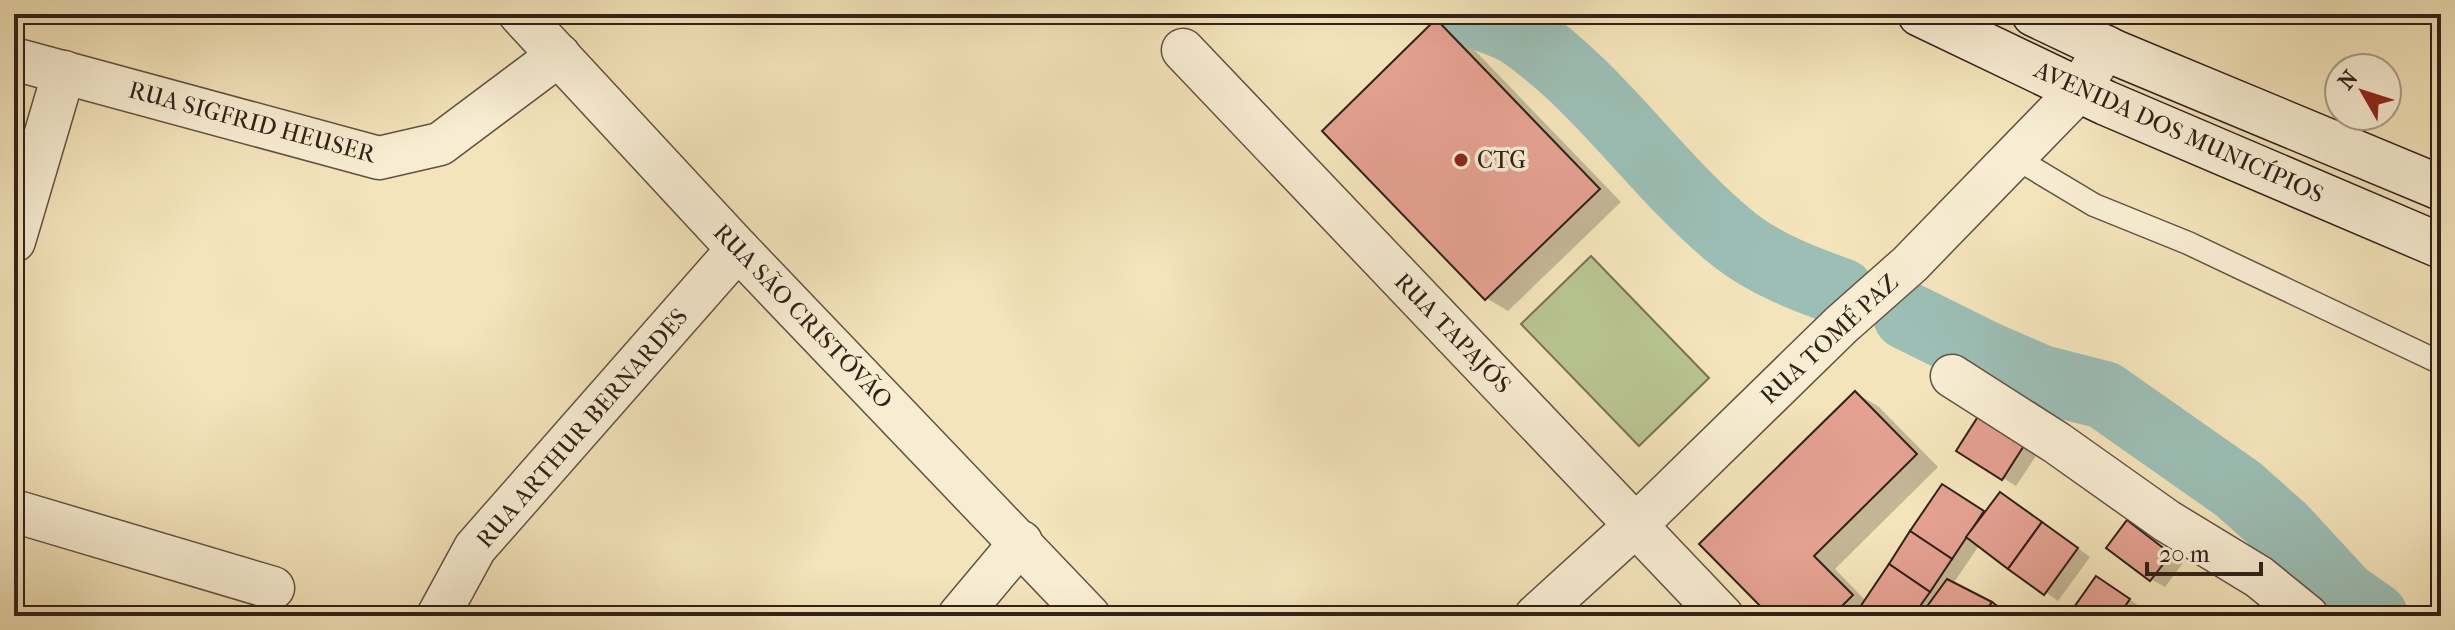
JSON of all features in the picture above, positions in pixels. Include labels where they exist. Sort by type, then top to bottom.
[{"type":"main road","name":"AVENIDA DOS MUNICÍPIOS","points":[[1920,14],[2079,90],[2441,246]]},
{"type":"main road","name":"AVENIDA DOS MUNICÍPIOS","points":[[2034,14],[2441,188]]},
{"type":"street","name":"RUA SÃO CRISTÓVÃO","points":[[520,14],[738,249],[1089,616]]},
{"type":"street","name":"RUA TOMÉ PAZ","points":[[1536,616],[1636,525],[1841,325],[1910,264],[2079,90],[2106,47]]},
{"type":"street","name":"RUA TAPAJÓS","points":[[1183,50],[1722,616]]},
{"type":"street","name":"RUA SIGFRID HEUSER","points":[[14,59],[379,158],[440,144],[559,55]]},
{"type":"street","points":[[14,241],[64,72]]},
{"type":"street","name":"RUA ARTHUR BERNARDES","points":[[438,616],[475,548],[738,249]]},
{"type":"street","points":[[1952,376],[2057,443],[2167,521],[2259,577],[2307,616]]},
{"type":"street","points":[[14,511],[273,588]]},
{"type":"street","points":[[959,616],[1021,542]]},
{"type":"lane","points":[[2014,157],[2094,205],[2188,243],[2441,363]]},
{"type":"green space","points":[[1591,256],[1709,378],[1639,446],[1521,324]]},
{"type":"building","name":"CTG","points":[[1436,19],[1600,189],[1485,300],[1322,131]]},
{"type":"building","points":[[1855,391],[1917,454],[1814,556],[1853,595],[1832,616],[1770,616],[1699,544]]},
{"type":"building","points":[[1979,415],[2025,444],[2002,480],[1956,451]]},
{"type":"building","points":[[1942,484],[1984,511],[1952,559],[1910,531]]},
{"type":"building","points":[[2000,492],[2042,522],[2008,569],[1966,537]]},
{"type":"building","points":[[2127,520],[2171,554],[2150,581],[2106,548]]},
{"type":"building","points":[[2042,522],[2078,548],[2044,595],[2008,569]]},
{"type":"building","points":[[1910,531],[1952,559],[1930,592],[1889,564]]},
{"type":"building","points":[[1889,564],[1930,592],[1913,616],[1854,616]]},
{"type":"building","points":[[2096,576],[2130,599],[2118,616],[2080,616],[2072,610]]},
{"type":"building","points":[[1947,579],[1992,602],[1983,616],[1920,616]]},
{"type":"building","points":[[1992,602],[2011,616],[1983,616]]},
{"type":"waterway","points":[[1475,14],[1515,30],[1550,56],[1578,81],[1708,217],[1736,241],[1773,264],[1841,292]]},
{"type":"waterway","points":[[1907,316],[2041,379],[2104,395],[2238,489],[2283,529],[2344,595],[2374,616]]},
{"type":"place","name":"CTG","points":[[1461,160]]}]
